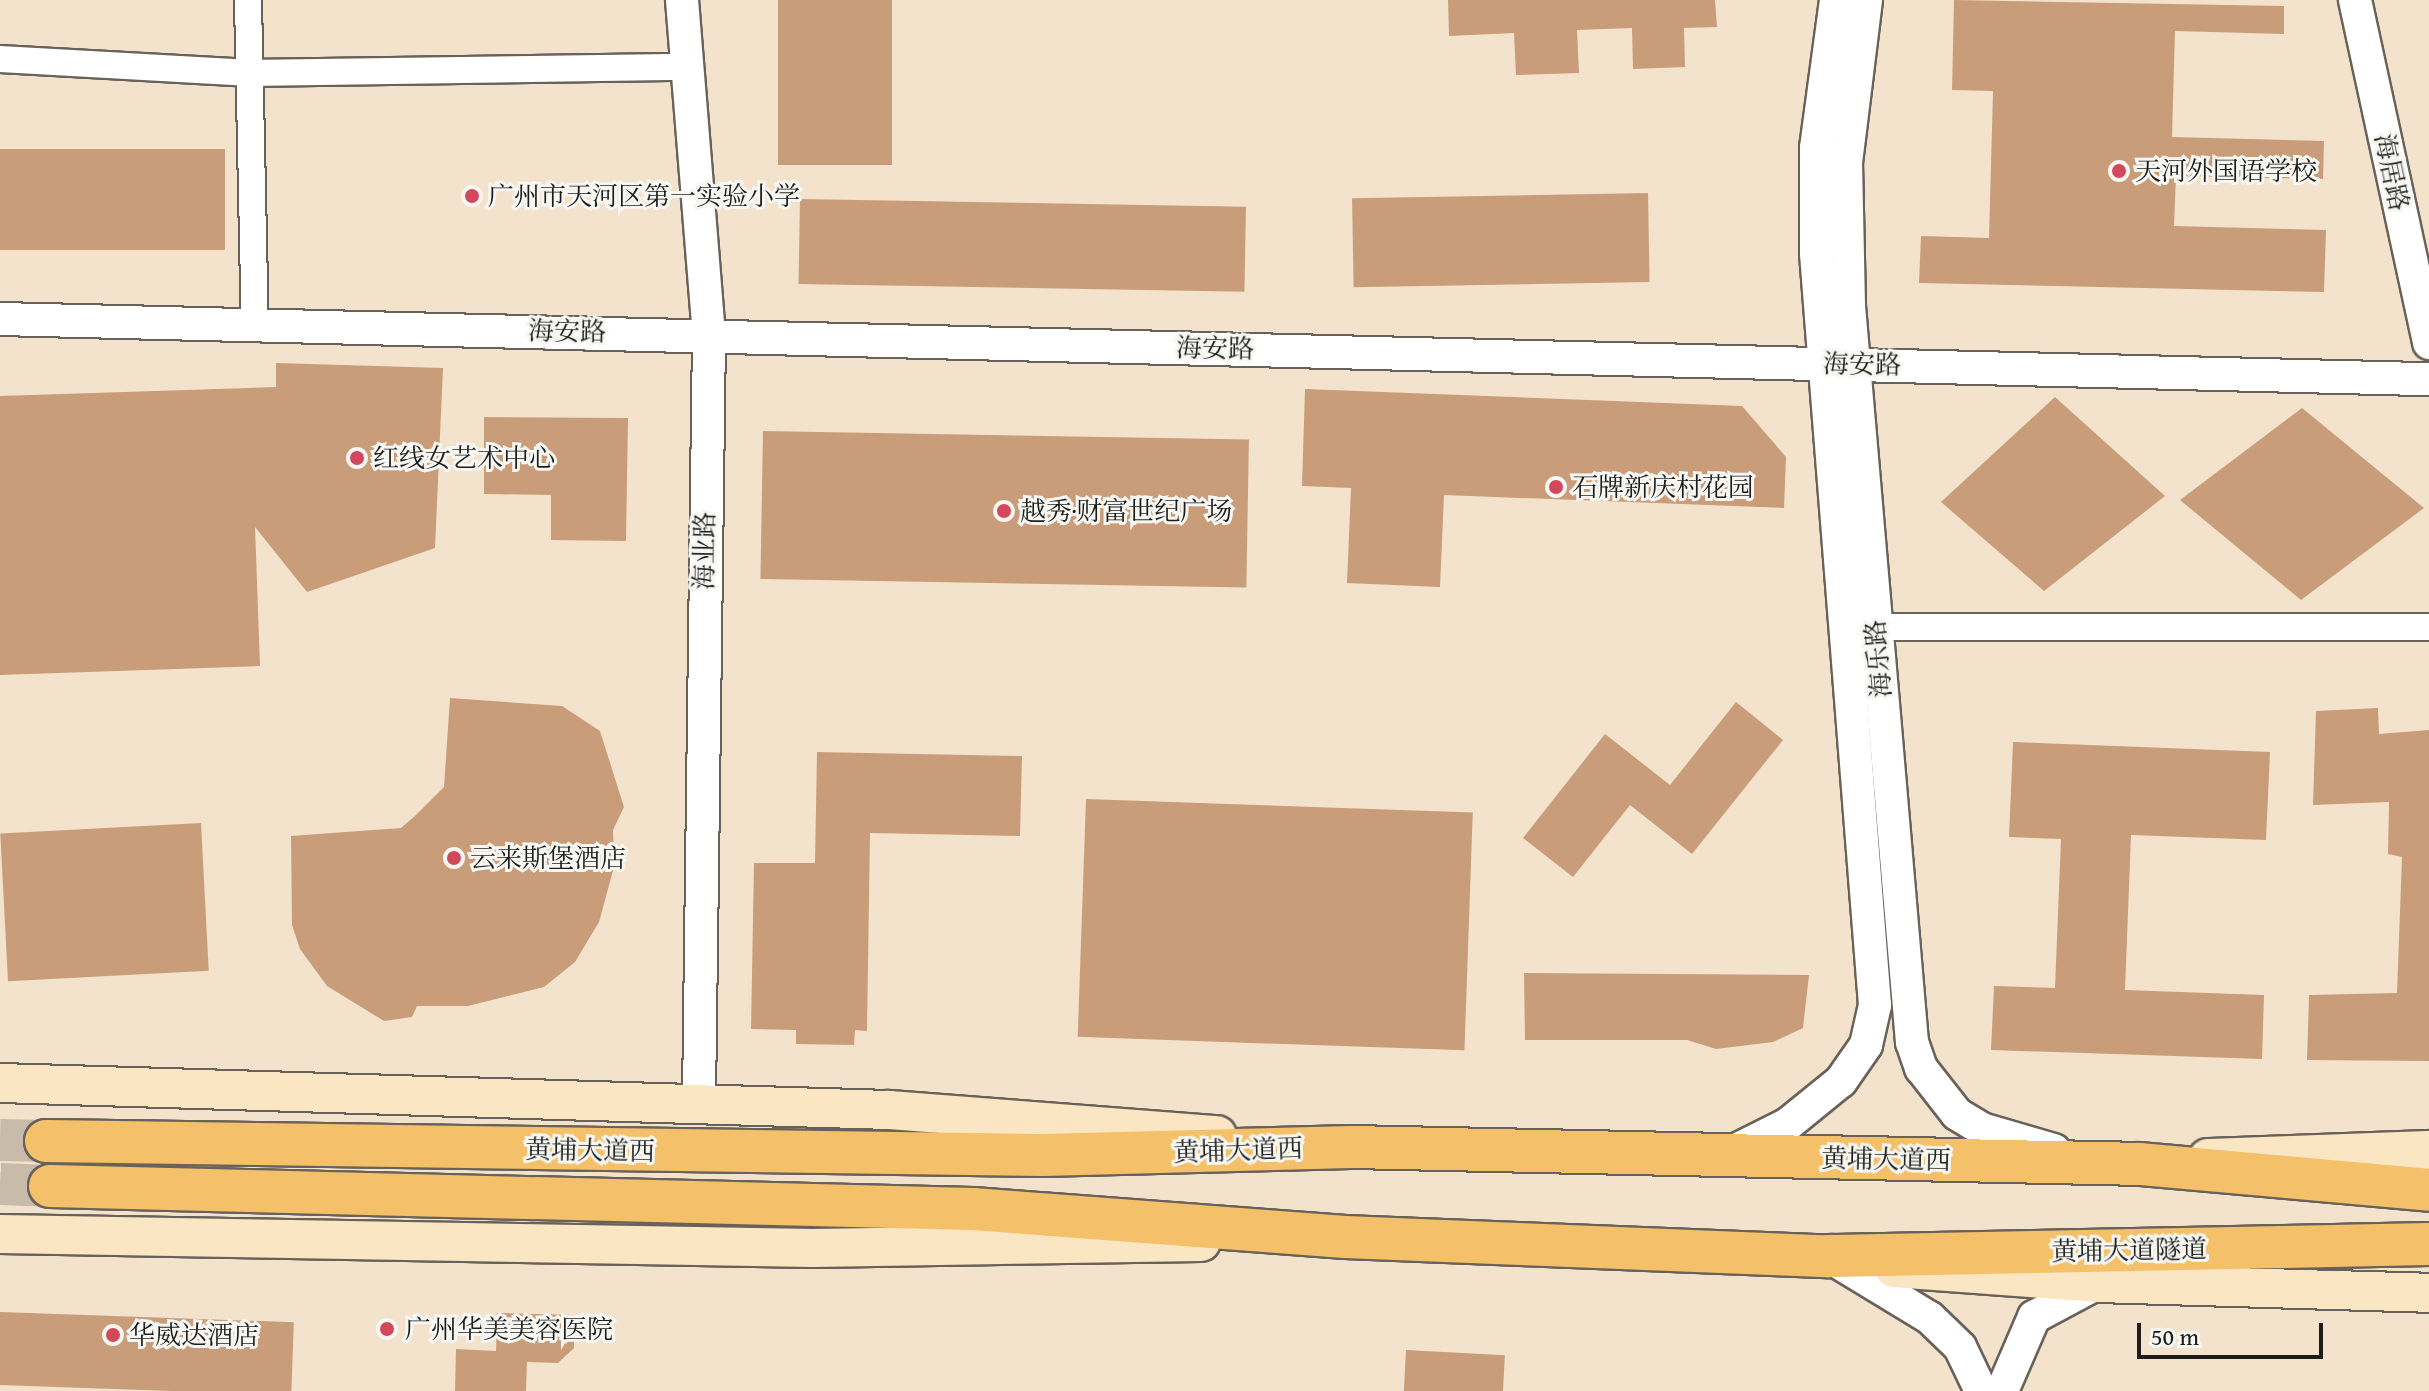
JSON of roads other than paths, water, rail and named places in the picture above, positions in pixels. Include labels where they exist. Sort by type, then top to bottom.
[{"type":"main road","points":[[5,1088],[699,1103],[960,1114],[1351,1147]]},
{"type":"main road","name":"黄埔大道西","points":[[46,1141],[996,1155],[1351,1147],[2140,1164],[2429,1150]]},
{"type":"main road","points":[[2140,1164],[2429,1190]]},
{"type":"main road","name":"黄埔大道西","points":[[50,1186],[929,1207],[1345,1237],[1828,1256],[1917,1272],[2098,1283],[2429,1293]]},
{"type":"main road","points":[[0,1234],[799,1248],[1345,1237]]},
{"type":"main road","name":"黄埔大道隧道","points":[[1828,1256],[2429,1244]]},
{"type":"street","points":[[248,0],[247,73],[255,324]]},
{"type":"street","name":"海业路","points":[[682,0],[709,335],[699,1103]]},
{"type":"street","name":"海乐路","points":[[1836,0],[1816,148],[1839,363],[1875,627],[1908,1011],[1921,1068],[1957,1114],[1982,1129],[2045,1149],[2140,1164]]},
{"type":"street","name":"海乐路","points":[[1723,1157],[1788,1124],[1841,1081],[1866,1045],[1875,1005],[1839,363],[1846,162],[1866,0]]},
{"type":"street","name":"海居路","points":[[2355,0],[2429,343]]},
{"type":"street","points":[[0,59],[247,73],[687,67]]},
{"type":"street","name":"海安路","points":[[0,319],[2429,379]]},
{"type":"street","points":[[1875,627],[2429,627]]},
{"type":"street","points":[[1828,1256],[1930,1318],[1960,1347],[1981,1391]]},
{"type":"street","points":[[2002,1391],[2034,1317],[2098,1283]]},
{"type":"tunnel","points":[[0,1140],[46,1141]]},
{"type":"tunnel","points":[[0,1184],[50,1186]]},
{"type":"place","name":"天河外国语学校","points":[[2119,171]]},
{"type":"place","name":"广州市天河区第一实验小学","points":[[472,196]]},
{"type":"place","name":"红线女艺术中心","points":[[357,458]]},
{"type":"place","name":"石牌新庆村花园","points":[[1556,487]]},
{"type":"place","name":"越秀·财富世纪广场","points":[[1004,511]]},
{"type":"place","name":"云来斯堡酒店","points":[[454,858]]},
{"type":"place","name":"广州华美美容医院","points":[[387,1329]]},
{"type":"place","name":"华威达酒店","points":[[113,1335]]}]
